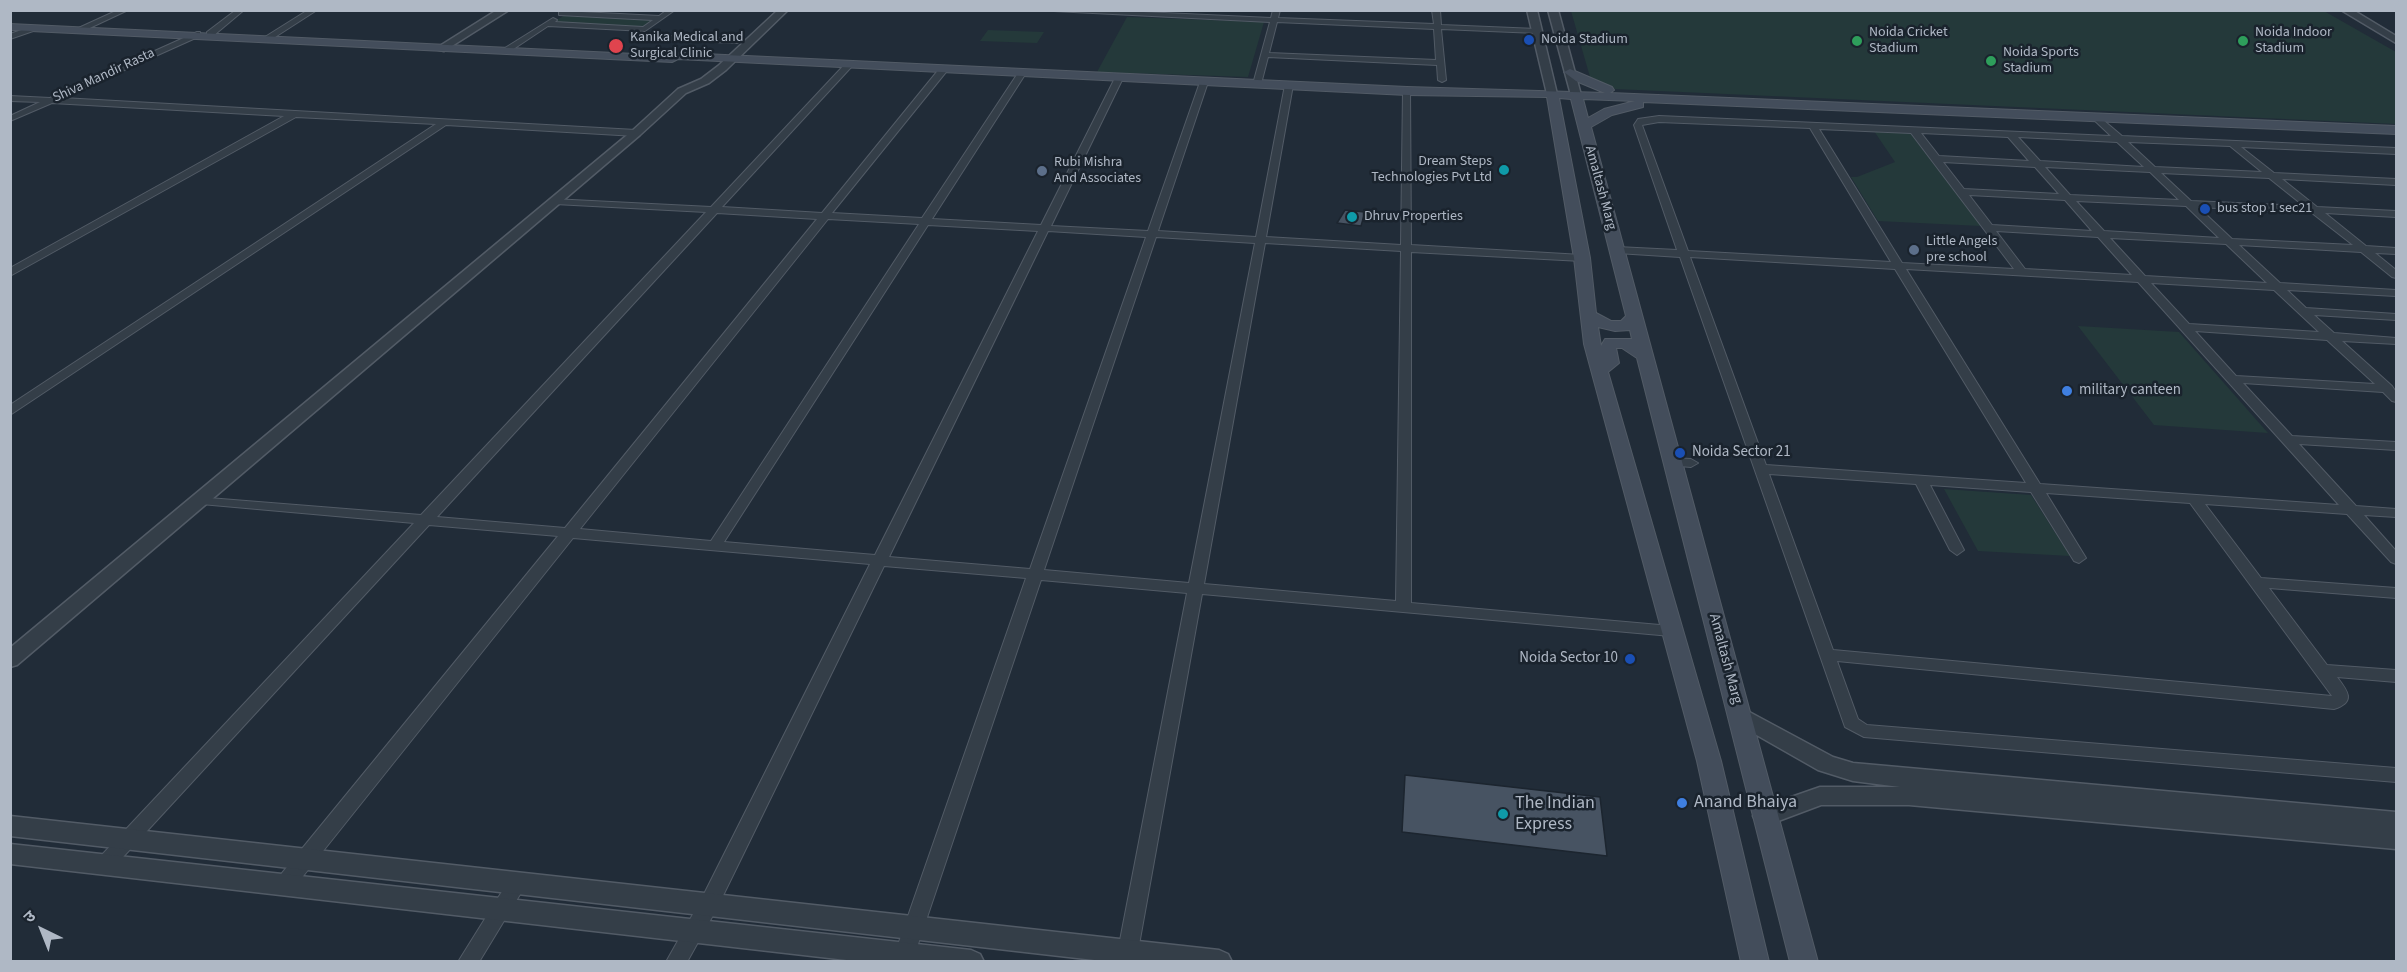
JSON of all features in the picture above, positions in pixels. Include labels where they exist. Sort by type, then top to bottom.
[{"type":"main road","points":[[10,25],[664,57],[728,55],[757,61],[802,65],[828,63],[1411,91],[1505,97],[1532,105],[1553,97]]},
{"type":"main road","points":[[10,25],[80,29]]},
{"type":"main road","points":[[193,35],[664,57],[692,67]]},
{"type":"main road","points":[[728,55],[757,61]]},
{"type":"main road","points":[[1570,72],[1591,84],[1640,97]]},
{"type":"main road","points":[[1411,91],[1518,92],[1553,97],[1640,97],[2397,139]]},
{"type":"main road","name":"Amaltash Marg","points":[[1553,97],[1582,258],[1587,314],[1599,370],[1709,761],[1755,962]]},
{"type":"main road","name":"Amaltash Marg","points":[[1577,97],[1645,356],[1681,463],[1740,715],[1804,962]]},
{"type":"main road","points":[[1584,126],[1608,111],[1647,103],[2397,130]]},
{"type":"main road","points":[[1587,314],[1596,321],[1615,327],[1626,326],[1634,316]]},
{"type":"main road","points":[[1599,370],[1610,363],[1608,348],[1611,343],[1626,343],[1645,356]]},
{"type":"street","points":[[80,29],[124,10]]},
{"type":"street","points":[[210,34],[241,10]]},
{"type":"street","points":[[269,37],[314,10]]},
{"type":"street","points":[[436,46],[491,10]]},
{"type":"street","points":[[436,46],[506,10]]},
{"type":"street","points":[[547,24],[649,28],[672,10]]},
{"type":"street","points":[[10,660],[636,133],[681,91],[705,81],[728,55],[775,10]]},
{"type":"street","points":[[728,55],[784,10]]},
{"type":"street","points":[[1037,10],[1160,13],[1537,31]]},
{"type":"street","points":[[1257,84],[1277,10]]},
{"type":"street","points":[[1318,22],[1320,10]]},
{"type":"street","points":[[1370,24],[1372,10]]},
{"type":"street","points":[[1436,10],[1442,80]]},
{"type":"street","points":[[1532,10],[1553,97]]},
{"type":"street","points":[[1553,10],[1577,97]]},
{"type":"street","points":[[2345,10],[2397,40]]},
{"type":"street","points":[[2355,10],[2397,34]]},
{"type":"street","points":[[509,48],[564,12],[662,18]]},
{"type":"street","points":[[10,37],[33,28]]},
{"type":"street","name":"Shiva Mandir Rasta","points":[[10,119],[193,35]]},
{"type":"street","points":[[667,38],[728,55]]},
{"type":"street","points":[[1265,55],[1441,63]]},
{"type":"street","points":[[105,864],[850,64]]},
{"type":"street","points":[[285,884],[943,70]]},
{"type":"street","points":[[715,545],[1022,73]]},
{"type":"street","points":[[676,962],[709,904],[1119,78]]},
{"type":"street","points":[[904,958],[1204,82]]},
{"type":"street","points":[[1127,956],[1289,85]]},
{"type":"street","points":[[1403,606],[1406,249],[1411,91]]},
{"type":"street","points":[[10,98],[636,133]]},
{"type":"street","points":[[10,273],[294,114]]},
{"type":"street","points":[[2397,151],[1659,119],[1641,121],[1638,125],[1851,723],[1864,731],[2397,775]]},
{"type":"street","points":[[2100,121],[2393,392]]},
{"type":"street","points":[[10,411],[445,122]]},
{"type":"street","points":[[1812,126],[2079,558]]},
{"type":"street","points":[[1914,130],[2022,272]]},
{"type":"street","points":[[2010,134],[2397,559]]},
{"type":"street","points":[[2232,144],[2397,275]]},
{"type":"street","points":[[1936,159],[2397,182]]},
{"type":"street","points":[[1962,192],[2397,214]]},
{"type":"street","points":[[555,201],[1582,258]]},
{"type":"street","points":[[1989,228],[2397,251]]},
{"type":"street","points":[[1617,250],[2397,293]]},
{"type":"street","points":[[2303,311],[2397,317]]},
{"type":"street","points":[[2186,327],[2397,341]]},
{"type":"street","points":[[2233,379],[2393,392]]},
{"type":"street","points":[[2288,440],[2397,446]]},
{"type":"street","points":[[1761,469],[2397,513]]},
{"type":"street","points":[[1921,480],[1957,550]]},
{"type":"street","points":[[1828,655],[2334,703],[2340,699],[2340,693],[2194,499]]},
{"type":"street","points":[[201,500],[1671,631]]},
{"type":"street","points":[[2256,582],[2397,593]]},
{"type":"street","points":[[2322,670],[2397,676]]},
{"type":"street","points":[[1740,715],[1826,764],[1843,778],[1842,786],[1832,795]]},
{"type":"street","points":[[1826,764],[1853,772],[2066,801],[2397,839]]},
{"type":"street","points":[[1765,816],[1820,796],[1832,795],[2066,801],[2397,822]]},
{"type":"street","points":[[10,826],[914,927],[1127,956],[1219,962]]},
{"type":"street","points":[[10,854],[694,930],[904,958],[971,962]]},
{"type":"street","points":[[468,962],[518,883]]},
{"type":"green space","name":"Noida Sports Stadium","points":[[1571,11],[2324,11],[2396,52],[2396,124],[1615,89],[1590,77]]},
{"type":"green space","points":[[565,15],[656,19],[643,28],[550,24]]},
{"type":"green space","points":[[1127,17],[1264,22],[1248,77],[1097,72]]},
{"type":"green space","points":[[988,30],[1044,32],[1037,43],[980,41]]},
{"type":"green space","points":[[1874,131],[1910,133],[1981,226],[1878,221],[1851,177],[1857,177],[1895,162]]},
{"type":"green space","points":[[2078,326],[2179,332],[2268,433],[2154,425]]},
{"type":"green space","points":[[1944,489],[2031,495],[2070,556],[1978,551]]},
{"type":"building","name":"Dhruv Properties","points":[[1345,210],[1365,212],[1361,226],[1337,223]]},
{"type":"building","name":"The Indian Express","points":[[1405,775],[1600,797],[1607,856],[1402,832]]},
{"type":"place","name":"Noida Stadium","points":[[1529,40]]},
{"type":"place","name":"Noida Cricket Stadium","points":[[1857,41]]},
{"type":"place","name":"Noida Indoor Stadium","points":[[2243,41]]},
{"type":"place","name":"Kanika Medical and Surgical Clinic","points":[[616,46]]},
{"type":"place","name":"Noida Sports Stadium","points":[[1991,61]]},
{"type":"place","name":"Dream Steps Technologies Pvt Ltd","points":[[1504,170]]},
{"type":"place","name":"Rubi Mishra And Associates","points":[[1042,171]]},
{"type":"place","name":"bus stop 1 sec21","points":[[2205,209]]},
{"type":"place","name":"Dhruv Properties","points":[[1352,217]]},
{"type":"place","name":"Little Angels pre school","points":[[1914,250]]},
{"type":"place","name":"military canteen","points":[[2067,391]]},
{"type":"place","name":"Noida Sector 21","points":[[1680,453]]},
{"type":"place","name":"Noida Sector 10","points":[[1630,659]]},
{"type":"place","name":"Anand Bhaiya","points":[[1682,803]]},
{"type":"place","name":"The Indian Express","points":[[1503,814]]}]
